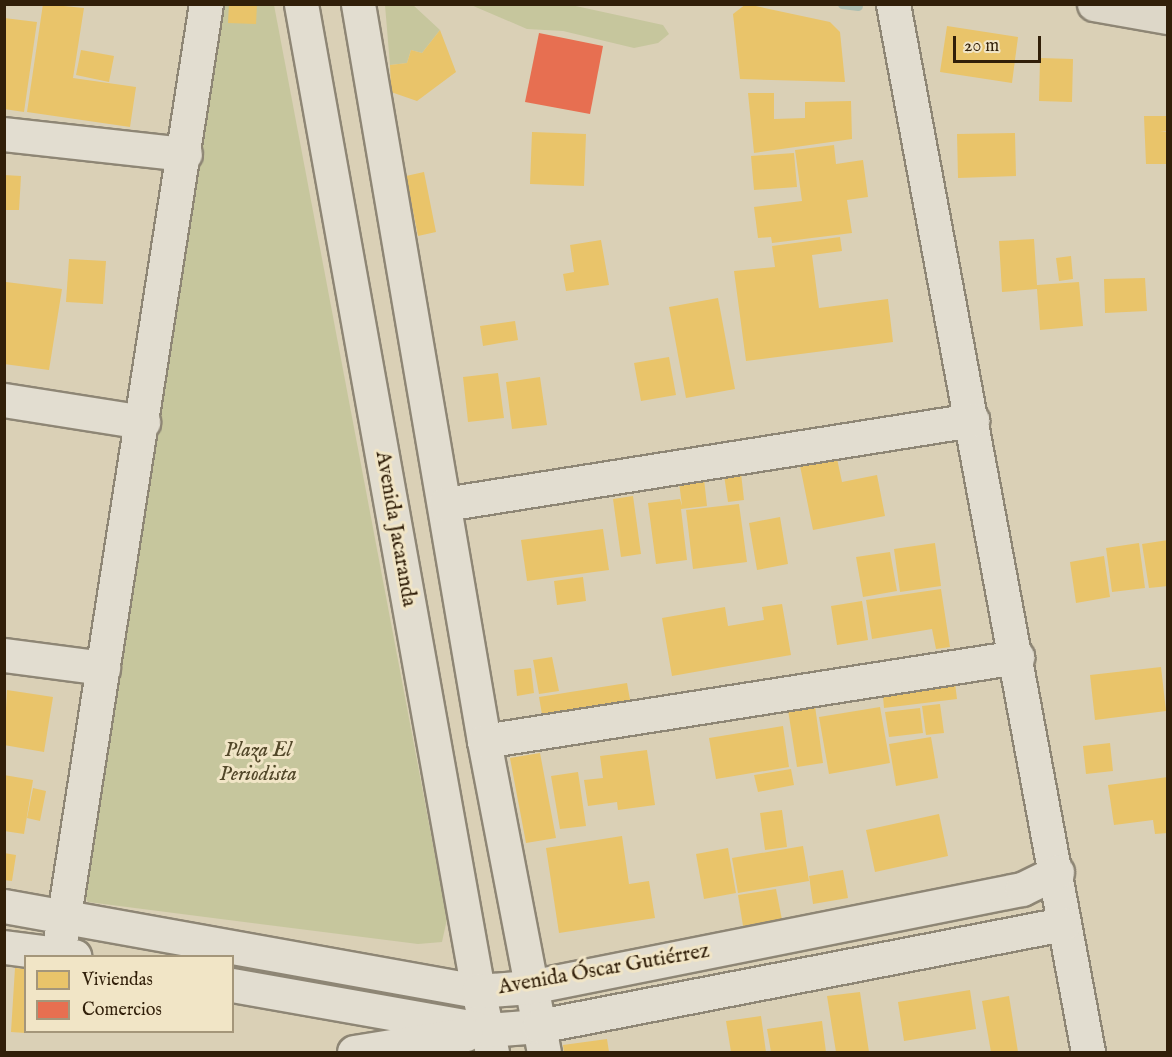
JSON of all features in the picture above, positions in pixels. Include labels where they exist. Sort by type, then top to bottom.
[{"type":"main road","points":[[1094,4],[1167,17]]},
{"type":"street","points":[[4,947],[66,955],[64,914],[185,154],[206,4]]},
{"type":"street","name":"Avenida Jacaranda","points":[[301,4],[478,991],[490,1041]]},
{"type":"street","points":[[358,4],[446,504],[484,741],[530,987],[542,1039]]},
{"type":"street","points":[[893,4],[1057,872],[1063,924],[1088,1053]]},
{"type":"street","points":[[4,134],[185,154]]},
{"type":"street","points":[[4,400],[143,422]]},
{"type":"street","points":[[446,504],[972,420]]},
{"type":"street","points":[[4,655],[103,668]]},
{"type":"street","points":[[484,741],[1017,657]]},
{"type":"street","name":"Avenida Óscar Gutiérrez","points":[[4,906],[64,914],[478,991],[530,987],[1022,889],[1057,872]]},
{"type":"street","name":"Avenida Óscar Gutiérrez","points":[[234,985],[490,1041],[542,1039],[1063,924]]},
{"type":"street","points":[[354,1053],[490,1041]]},
{"type":"green space","name":"Plaza El Periodista","points":[[219,5],[274,5],[447,919],[442,942],[418,944],[88,902],[79,886]]},
{"type":"green space","points":[[385,5],[413,5],[440,30],[422,53],[411,50],[407,63],[390,65]]},
{"type":"green space","points":[[471,5],[571,5],[663,25],[669,34],[658,43],[634,48],[563,31],[527,29]]},
{"type":"building: Viviendas","points":[[43,4],[84,8],[73,78],[136,87],[130,127],[27,112]]},
{"type":"building: Viviendas","points":[[229,4],[257,4],[256,24],[228,23]]},
{"type":"building: Viviendas","points":[[746,4],[830,22],[840,32],[845,82],[740,79],[733,14]]},
{"type":"building: Viviendas","points":[[4,18],[37,22],[24,112],[4,109]]},
{"type":"building: Viviendas","points":[[947,26],[1018,37],[1012,83],[940,72]]},
{"type":"building: Viviendas","points":[[440,30],[456,72],[417,101],[391,92],[390,65],[407,63],[411,50],[422,53]]},
{"type":"building: Viviendas","points":[[81,50],[114,56],[109,82],[76,75]]},
{"type":"building: Viviendas","points":[[1040,58],[1073,59],[1072,102],[1039,101]]},
{"type":"building: Viviendas","points":[[748,93],[774,93],[774,119],[805,118],[805,102],[851,101],[852,139],[754,153]]},
{"type":"building: Viviendas","points":[[1144,116],[1168,116],[1168,131],[1160,131],[1168,132],[1168,164],[1146,164]]},
{"type":"building: Viviendas","points":[[532,132],[586,134],[584,186],[530,184]]},
{"type":"building: Viviendas","points":[[1015,133],[1016,176],[958,178],[957,134]]},
{"type":"building: Viviendas","points":[[834,145],[836,164],[863,160],[868,197],[847,200],[852,233],[772,243],[771,237],[758,238],[754,207],[802,201],[795,150]]},
{"type":"building: Viviendas","points":[[794,153],[797,187],[754,190],[751,156]]},
{"type":"building: Viviendas","points":[[424,172],[436,232],[418,236],[406,176]]},
{"type":"building: Viviendas","points":[[4,175],[21,176],[19,210],[4,210]]},
{"type":"building: Viviendas","points":[[840,237],[842,251],[812,255],[819,308],[888,299],[893,342],[746,361],[734,271],[775,267],[772,246]]},
{"type":"building: Viviendas","points":[[1034,239],[1037,285],[1079,282],[1083,326],[1040,330],[1037,289],[1002,292],[999,241]]},
{"type":"building: Viviendas","points":[[601,240],[609,285],[566,291],[563,274],[574,272],[570,245]]},
{"type":"building: Viviendas","points":[[1071,256],[1073,279],[1059,281],[1056,258]]},
{"type":"building: Viviendas","points":[[69,259],[106,261],[103,304],[66,302]]},
{"type":"building: Viviendas","points":[[1145,278],[1147,311],[1105,313],[1104,279]]},
{"type":"building: Viviendas","points":[[6,282],[62,289],[49,370],[4,364]]},
{"type":"building: Viviendas","points":[[718,298],[735,389],[686,398],[669,307]]},
{"type":"building: Viviendas","points":[[515,321],[518,340],[483,346],[480,326]]},
{"type":"building: Viviendas","points":[[669,357],[676,395],[641,401],[634,363]]},
{"type":"building: Viviendas","points":[[498,373],[504,418],[468,422],[463,377]]},
{"type":"building: Viviendas","points":[[540,377],[547,425],[512,429],[506,382]]},
{"type":"building: Viviendas","points":[[836,454],[842,482],[877,475],[885,516],[813,530],[799,461]]},
{"type":"building: Viviendas","points":[[741,473],[744,500],[728,502],[724,475]]},
{"type":"building: Viviendas","points":[[704,479],[707,506],[681,509],[687,560],[656,564],[648,503],[680,499],[682,506],[679,482]]},
{"type":"building: Viviendas","points":[[633,496],[641,554],[621,557],[613,499]]},
{"type":"building: Viviendas","points":[[739,504],[747,562],[693,569],[686,510]]},
{"type":"building: Viviendas","points":[[780,517],[788,564],[757,570],[749,523]]},
{"type":"building: Viviendas","points":[[603,529],[609,570],[527,581],[521,540]]},
{"type":"building: Viviendas","points":[[1168,540],[1168,586],[1149,588],[1142,544]]},
{"type":"building: Viviendas","points":[[935,543],[941,586],[900,592],[894,549]]},
{"type":"building: Viviendas","points":[[1139,543],[1145,588],[1112,592],[1106,548]]},
{"type":"building: Viviendas","points":[[890,552],[897,591],[863,597],[856,557]]},
{"type":"building: Viviendas","points":[[1104,556],[1110,597],[1076,603],[1070,562]]},
{"type":"building: Viviendas","points":[[583,577],[586,601],[557,605],[554,581]]},
{"type":"building: Viviendas","points":[[941,589],[950,647],[936,649],[932,629],[872,639],[866,600]]},
{"type":"building: Viviendas","points":[[862,601],[868,640],[837,645],[831,606]]},
{"type":"building: Viviendas","points":[[782,604],[791,655],[672,676],[662,618],[725,607],[728,626],[764,620],[762,607]]},
{"type":"building: Viviendas","points":[[552,657],[559,691],[539,694],[533,660]]},
{"type":"building: Viviendas","points":[[1161,667],[1166,711],[1095,720],[1090,675]]},
{"type":"building: Viviendas","points":[[531,668],[534,693],[517,696],[514,670]]},
{"type":"building: Viviendas","points":[[954,675],[957,699],[884,708],[882,685]]},
{"type":"building: Viviendas","points":[[627,683],[631,705],[543,720],[539,697]]},
{"type":"building: Viviendas","points":[[7,690],[53,697],[44,752],[4,745]]},
{"type":"building: Viviendas","points":[[940,704],[944,733],[926,735],[922,706]]},
{"type":"building: Viviendas","points":[[815,706],[823,763],[797,767],[788,710]]},
{"type":"building: Viviendas","points":[[880,707],[890,763],[829,774],[819,717]]},
{"type":"building: Viviendas","points":[[920,708],[923,733],[889,737],[885,712]]},
{"type":"building: Viviendas","points":[[783,726],[789,767],[716,779],[709,738]]},
{"type":"building: Viviendas","points":[[931,737],[938,778],[896,786],[889,744]]},
{"type":"building: Viviendas","points":[[1110,743],[1113,771],[1086,774],[1083,746]]},
{"type":"building: Viviendas","points":[[647,750],[655,805],[618,810],[617,802],[588,806],[584,780],[603,778],[600,756]]},
{"type":"building: Viviendas","points":[[540,753],[556,838],[526,843],[510,758]]},
{"type":"building: Viviendas","points":[[791,769],[794,785],[758,792],[754,775]]},
{"type":"building: Viviendas","points":[[578,772],[586,826],[560,829],[551,776]]},
{"type":"building: Viviendas","points":[[4,775],[33,780],[24,834],[4,831]]},
{"type":"building: Viviendas","points":[[1168,777],[1168,833],[1155,834],[1153,820],[1114,825],[1108,785]]},
{"type":"building: Viviendas","points":[[33,788],[46,791],[40,821],[27,818]]},
{"type":"building: Viviendas","points":[[782,810],[787,847],[765,850],[760,813]]},
{"type":"building: Viviendas","points":[[939,814],[948,856],[875,872],[866,830]]},
{"type":"building: Viviendas","points":[[622,836],[629,884],[649,881],[655,918],[559,933],[546,848]]},
{"type":"building: Viviendas","points":[[803,846],[809,881],[738,893],[732,858]]},
{"type":"building: Viviendas","points":[[728,848],[736,893],[704,899],[696,854]]},
{"type":"building: Viviendas","points":[[4,853],[16,855],[12,881],[4,880]]},
{"type":"building: Viviendas","points":[[843,870],[848,898],[813,904],[809,876]]},
{"type":"building: Viviendas","points":[[776,889],[782,920],[743,926],[738,895]]},
{"type":"building: Viviendas","points":[[15,968],[24,969],[24,1033],[11,1032]]},
{"type":"building: Viviendas","points":[[970,990],[976,1029],[904,1041],[898,1002]]},
{"type":"building: Viviendas","points":[[860,992],[869,1052],[836,1052],[827,996]]},
{"type":"building: Viviendas","points":[[1009,996],[1018,1052],[991,1052],[982,1001]]},
{"type":"building: Viviendas","points":[[761,1016],[766,1052],[731,1052],[726,1021]]},
{"type":"building: Viviendas","points":[[822,1021],[826,1052],[771,1052],[767,1029]]},
{"type":"building: Viviendas","points":[[607,1039],[609,1052],[564,1052],[563,1045]]},
{"type":"building: Comercios","points":[[539,33],[603,46],[590,114],[525,102]]},
{"type":"waterway","points":[[842,4],[858,6]]}]
